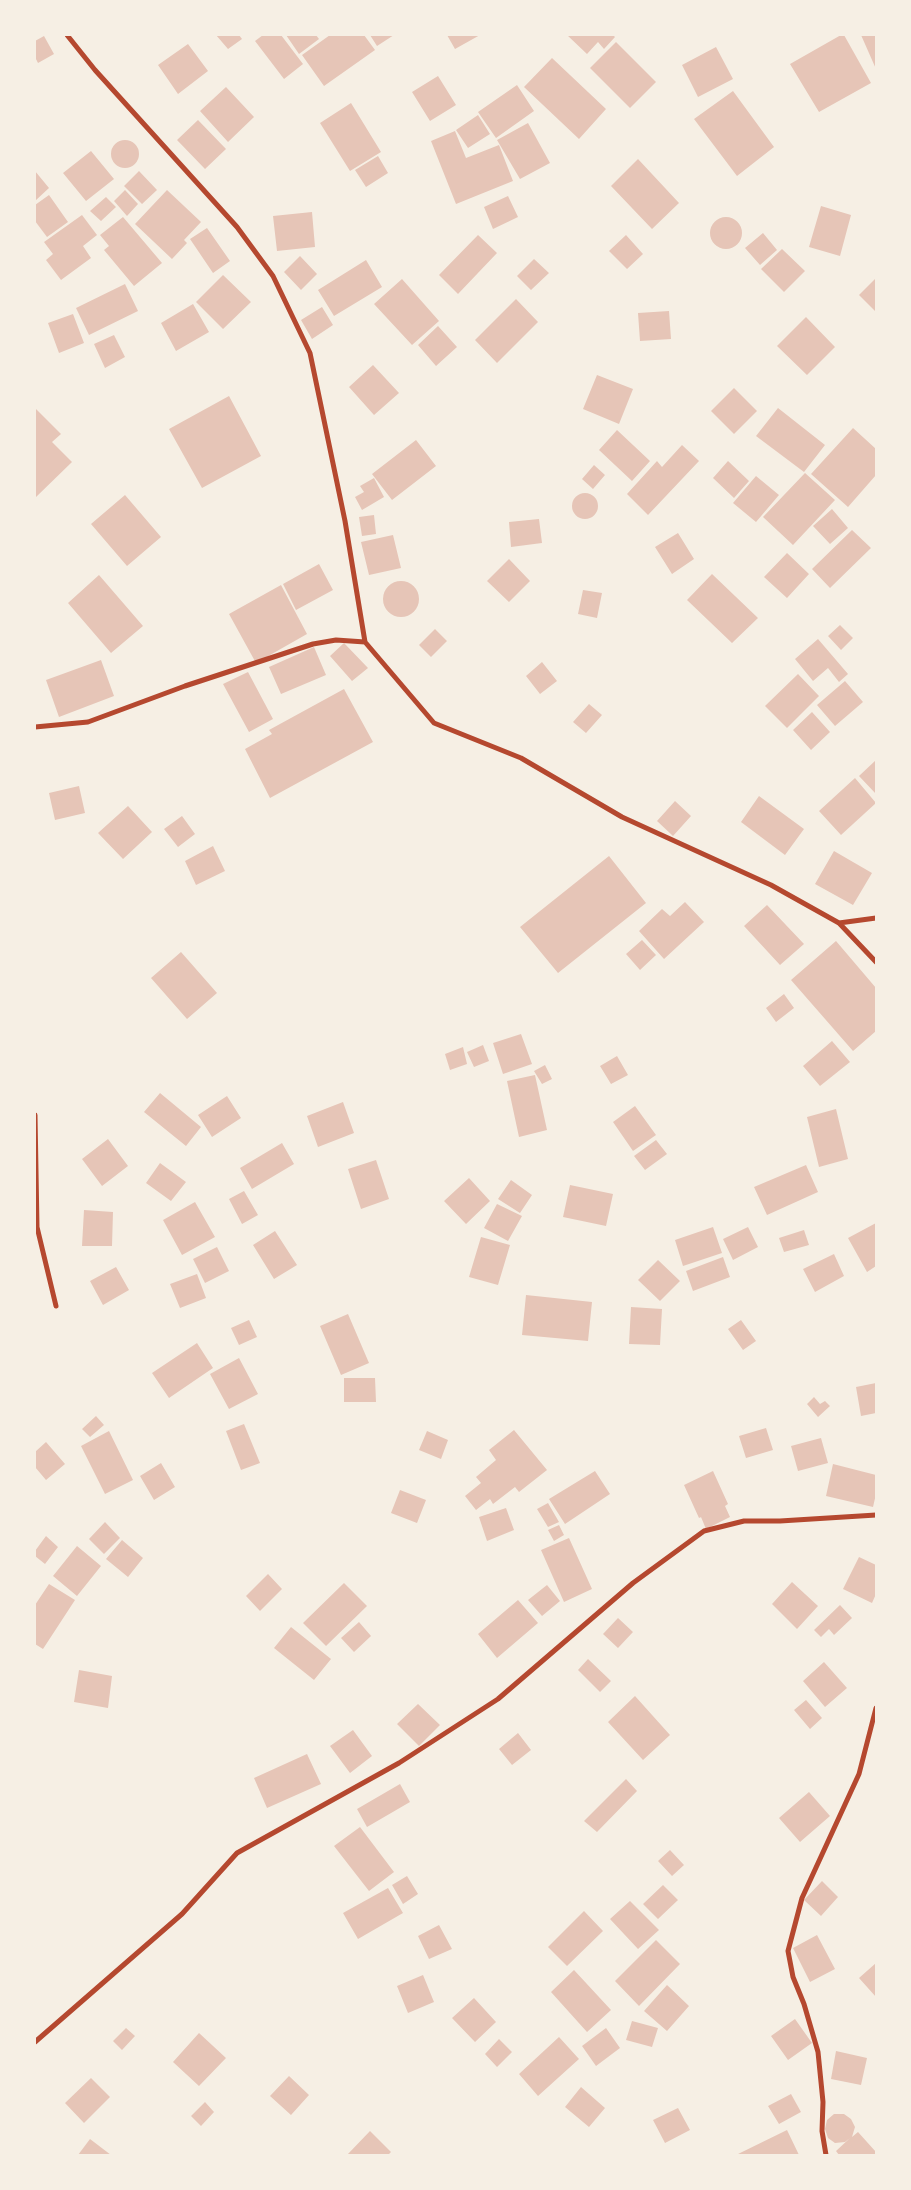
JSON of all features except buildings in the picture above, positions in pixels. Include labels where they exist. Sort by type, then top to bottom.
[{"type":"street","points":[[67,35],[95,70],[237,228],[273,276],[310,353],[345,521],[365,642],[434,724],[521,758],[622,817],[771,885],[839,923],[876,962]]},
{"type":"street","points":[[35,726],[88,722],[185,686],[313,644],[336,640],[365,642]]},
{"type":"street","points":[[839,923],[876,918]]},
{"type":"street","points":[[35,1115],[37,1227],[56,1306]]},
{"type":"street","points":[[35,2042],[182,1914],[236,1853],[399,1763],[498,1699],[633,1583],[704,1531],[744,1521],[780,1521],[876,1515]]},
{"type":"street","points":[[826,2155],[822,2131],[823,2102],[818,2052],[804,2004],[793,1977],[788,1952],[802,1898],[859,1774],[876,1708]]}]
